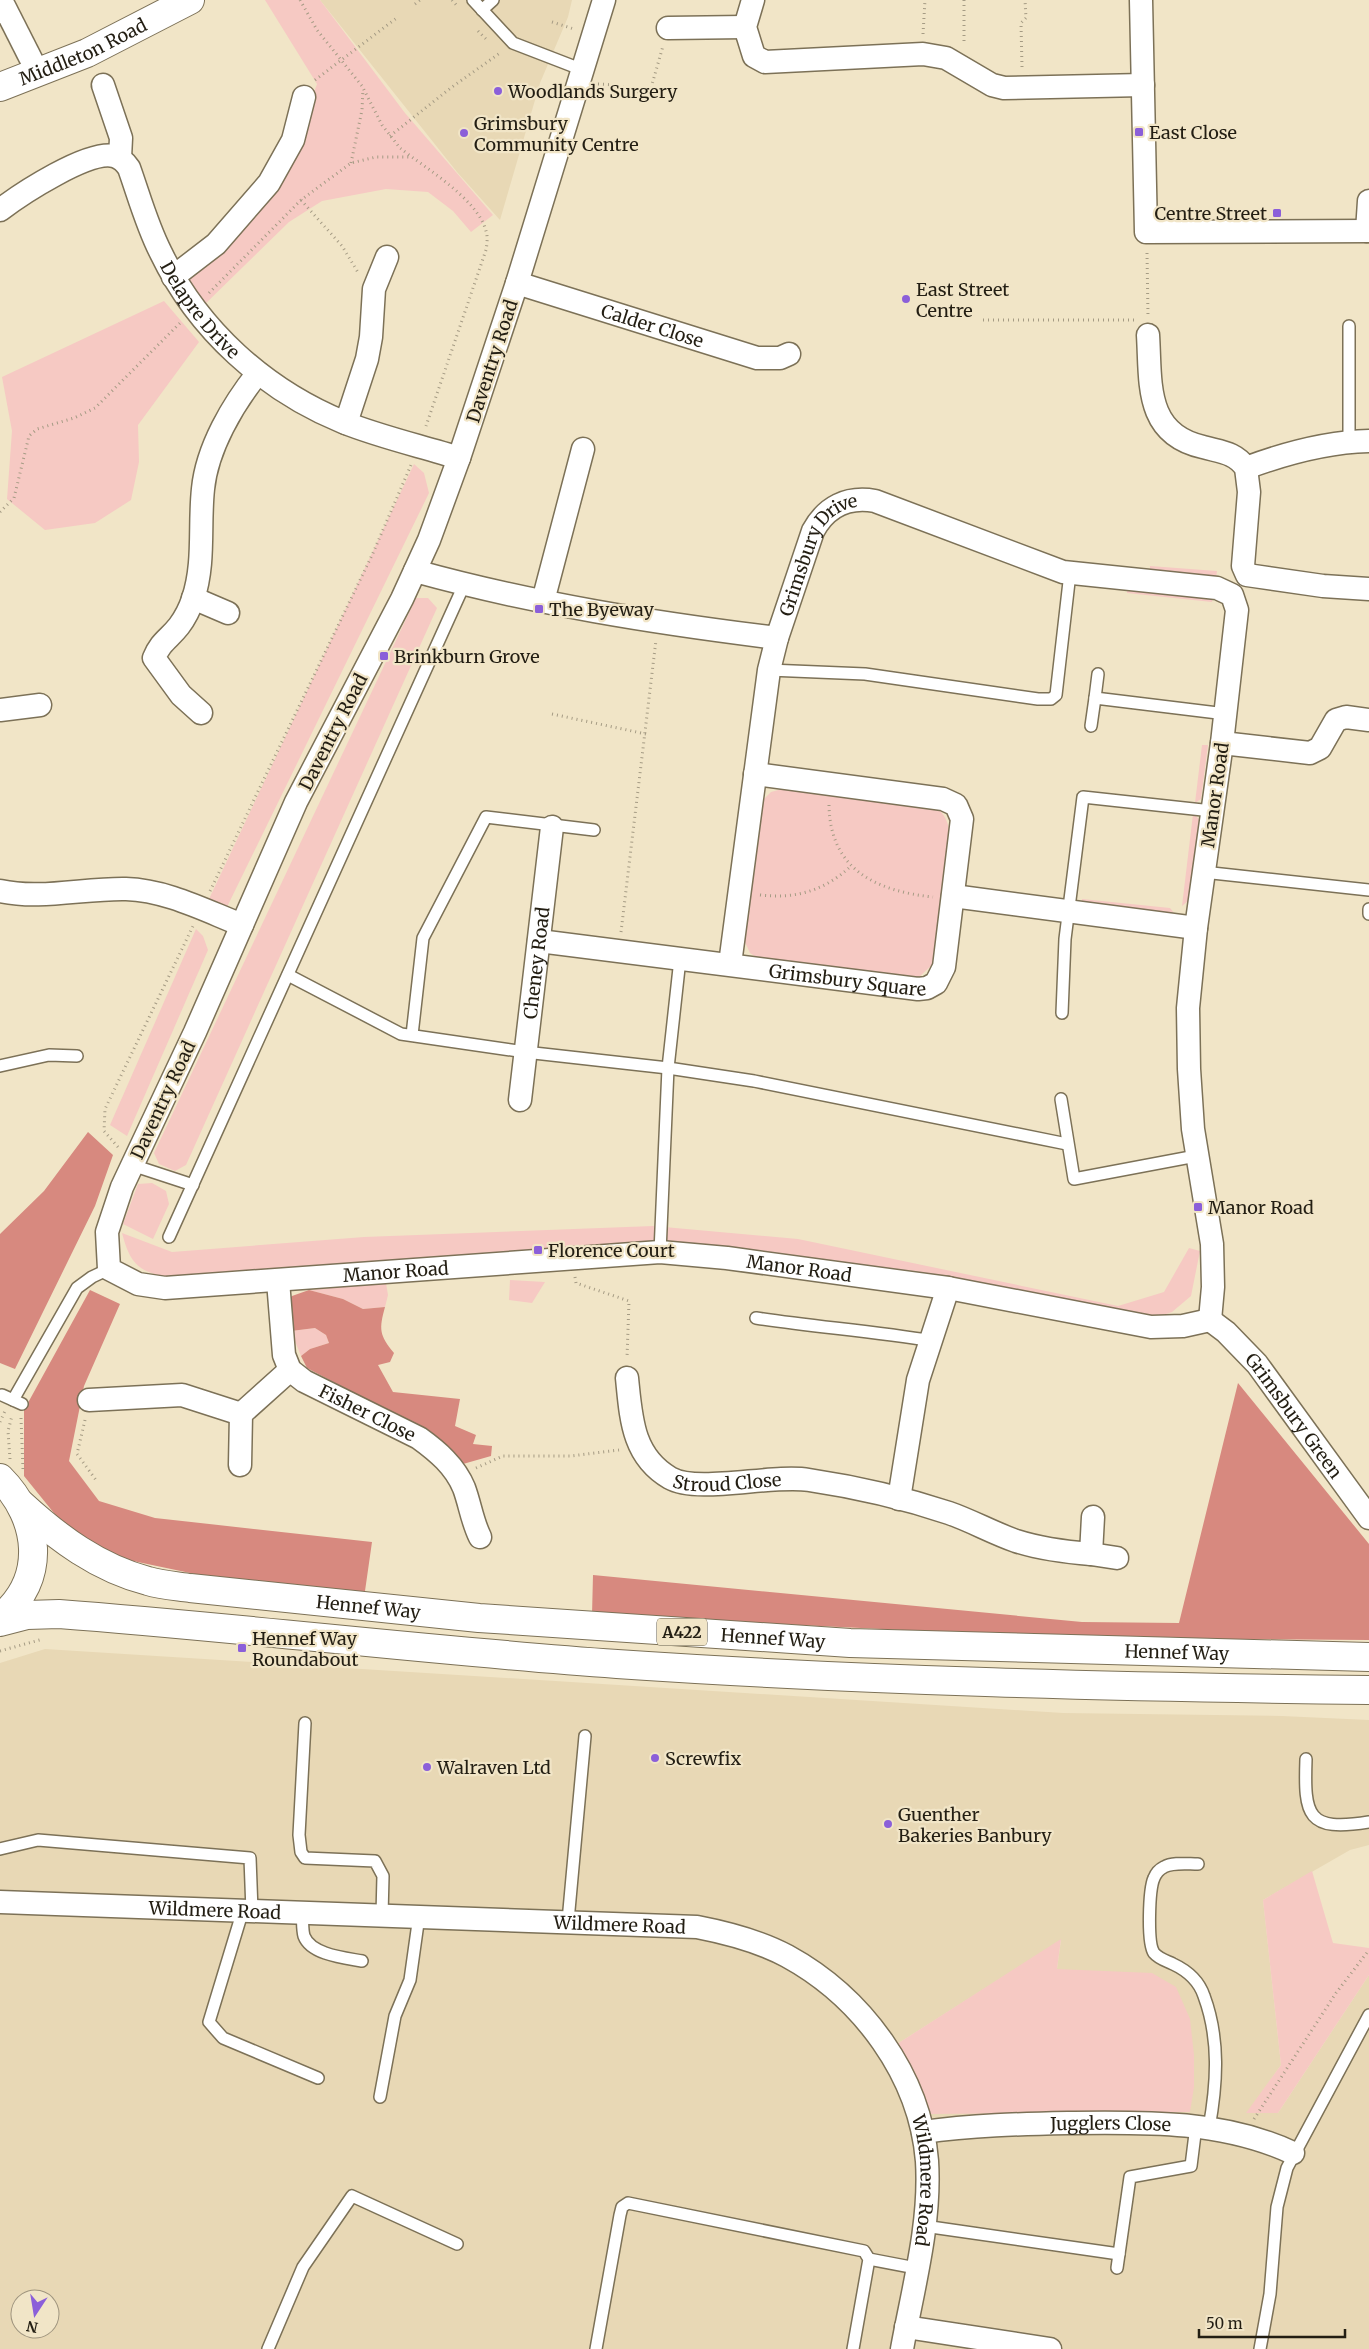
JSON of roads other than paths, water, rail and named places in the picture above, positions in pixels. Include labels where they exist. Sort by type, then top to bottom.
[{"type":"main road","name":"Middleton Road","points":[[0,87],[87,53],[190,0]]},
{"type":"main road","points":[[0,1618],[14,1603],[24,1588],[30,1572],[33,1555],[32,1537],[11,1474]]},
{"type":"main road","name":"Hennef Way","points":[[21,1504],[55,1535],[75,1549],[97,1560],[147,1581],[190,1588],[479,1618],[850,1643],[1369,1657]]},
{"type":"main road","name":"Hennef Way","points":[[0,1622],[27,1615],[59,1614],[608,1663],[900,1680],[1097,1686],[1369,1690]]},
{"type":"street","points":[[1,0],[38,73]]},
{"type":"street","name":"Daventry Road","points":[[109,1270],[106,1243],[109,1220],[132,1165],[195,1032],[296,802],[415,572],[459,458],[517,283],[604,0]]},
{"type":"street","points":[[753,0],[744,27],[754,56],[765,62],[923,54],[946,58],[992,85],[1022,88],[1143,85]]},
{"type":"street","points":[[1142,0],[1146,232],[1368,231],[1369,201]]},
{"type":"street","points":[[668,28],[744,27]]},
{"type":"street","points":[[0,210],[36,184],[72,167],[106,156],[120,158],[121,138],[104,85]]},
{"type":"street","points":[[173,277],[216,244],[269,183],[293,140],[304,98]]},
{"type":"street","name":"Delapre Drive","points":[[120,158],[129,168],[151,230],[173,277],[194,308],[211,328],[258,373],[306,405],[346,423],[459,458]]},
{"type":"street","points":[[346,423],[367,359],[371,337],[374,289],[387,257]]},
{"type":"street","name":"Calder Close","points":[[517,283],[757,358],[780,358],[789,354]]},
{"type":"street","points":[[1148,327],[1152,397],[1161,422],[1170,431],[1190,443],[1234,456],[1246,468],[1248,492],[1243,566],[1247,575],[1305,584],[1369,589]]},
{"type":"street","points":[[201,713],[181,695],[154,658],[159,645],[180,625],[193,598],[202,544],[202,501],[205,476],[230,413],[258,373]]},
{"type":"street","points":[[1246,468],[1300,450],[1359,441]]},
{"type":"street","points":[[543,601],[583,449]]},
{"type":"street","name":"Grimsbury Drive","points":[[415,572],[464,585],[658,623],[777,638],[813,531],[828,511],[851,500],[875,501],[1070,573],[1217,588],[1232,596]]},
{"type":"street","name":"Manor Road","points":[[109,1270],[138,1284],[156,1288],[278,1281],[572,1257],[660,1252],[727,1258],[948,1288],[1151,1327],[1183,1326],[1210,1320],[1213,1287],[1212,1244],[1196,1156],[1190,1095],[1188,1016],[1196,928],[1226,714],[1237,610],[1232,596]]},
{"type":"street","points":[[193,598],[228,613]]},
{"type":"street","points":[[730,964],[768,670],[777,638]]},
{"type":"street","points":[[0,710],[40,705]]},
{"type":"street","points":[[1222,743],[1310,753],[1320,748],[1336,720],[1340,718],[1369,720]]},
{"type":"street","name":"Grimsbury Square","points":[[538,941],[730,964],[918,990],[936,983],[944,967],[962,819],[956,805],[943,799],[756,774]]},
{"type":"street","name":"Cheney Road","points":[[520,1100],[552,826]]},
{"type":"street","points":[[0,891],[28,894],[128,889],[174,899],[242,925]]},
{"type":"street","points":[[953,898],[1196,928]]},
{"type":"street","points":[[240,1465],[240,1414],[290,1370],[284,1355],[278,1281]]},
{"type":"street","points":[[900,1499],[913,1404],[921,1372],[948,1288]]},
{"type":"street","name":"Grimsbury Green","points":[[1210,1320],[1226,1332],[1257,1364],[1369,1518]]},
{"type":"street","name":"Fisher Close","points":[[290,1370],[304,1381],[419,1438],[442,1456],[458,1476],[464,1488],[472,1520],[480,1537]]},
{"type":"street","name":"Stroud Close","points":[[627,1378],[632,1426],[640,1447],[652,1464],[676,1481],[686,1484],[705,1484],[782,1478],[806,1479],[900,1499],[951,1514],[1031,1545],[1117,1558]]},
{"type":"street","points":[[89,1400],[182,1395],[240,1414]]},
{"type":"street","points":[[1091,1554],[1093,1518]]},
{"type":"street","name":"Wildmere Road","points":[[0,1902],[697,1927],[753,1942],[786,1956],[812,1971],[838,1991],[881,2038],[907,2085],[923,2132],[927,2170],[924,2226],[902,2349]]},
{"type":"street","name":"Jugglers Close","points":[[923,2132],[990,2125],[1122,2123],[1203,2127],[1245,2135],[1293,2154]]},
{"type":"street","points":[[906,2327],[1050,2349]]},
{"type":"lane","points":[[473,0],[509,40],[581,77]]},
{"type":"lane","points":[[482,10],[493,0]]},
{"type":"lane","points":[[1349,326],[1359,441]]},
{"type":"lane","points":[[768,670],[865,674],[1051,699],[1056,695],[1070,573]]},
{"type":"lane","points":[[169,1237],[464,585]]},
{"type":"lane","points":[[1091,726],[1098,674]]},
{"type":"lane","points":[[1095,698],[1226,714]]},
{"type":"lane","points":[[1062,1013],[1068,911],[1083,797],[1212,811]]},
{"type":"lane","points":[[412,1035],[423,938],[486,817],[594,830]]},
{"type":"lane","points":[[1204,872],[1369,890]]},
{"type":"lane","points":[[1369,909],[1369,914]]},
{"type":"lane","points":[[660,1252],[668,1068],[680,959]]},
{"type":"lane","points":[[288,975],[395,1032],[525,1052],[668,1068],[754,1081],[1067,1144]]},
{"type":"lane","points":[[0,1066],[49,1055],[77,1056]]},
{"type":"lane","points":[[1061,1099],[1072,1177],[1077,1180],[1196,1156]]},
{"type":"lane","points":[[132,1165],[192,1185]]},
{"type":"lane","points":[[2,1395],[17,1402],[78,1288],[92,1277],[109,1270]]},
{"type":"lane","points":[[756,1318],[818,1328],[872,1331],[932,1341]]},
{"type":"lane","points":[[305,1722],[299,1836],[301,1852],[305,1858],[375,1861],[383,1876],[382,1915]]},
{"type":"lane","points":[[568,1921],[584,1736]]},
{"type":"lane","points":[[1306,1759],[1306,1800],[1314,1816],[1324,1823],[1341,1826],[1369,1822]]},
{"type":"lane","points":[[0,1849],[38,1840],[250,1858],[247,1911],[209,2022],[223,2038],[318,2078]]},
{"type":"lane","points":[[1117,2268],[1130,2177],[1191,2166],[1203,2127],[1216,2062],[1211,2021],[1204,1997],[1194,1978],[1158,1957],[1150,1944],[1154,1876],[1163,1867],[1171,1864],[1198,1864]]},
{"type":"lane","points":[[302,1912],[305,1938],[315,1948],[328,1955],[362,1961]]},
{"type":"lane","points":[[380,2097],[395,2016],[410,1980],[419,1916]]},
{"type":"lane","points":[[1260,2349],[1270,2294],[1277,2207],[1285,2174],[1293,2154],[1369,2015]]},
{"type":"lane","points":[[268,2349],[303,2267],[352,2196],[457,2244]]},
{"type":"lane","points":[[596,2349],[620,2215],[622,2207],[628,2203],[860,2250],[868,2254],[869,2259],[853,2349]]},
{"type":"lane","points":[[924,2226],[1119,2254]]},
{"type":"lane","points":[[869,2259],[916,2268]]},
{"type":"place","name":"Woodlands Surgery","points":[[498,91]]},
{"type":"place","name":"East Close","points":[[1139,132]]},
{"type":"place","name":"Grimsbury Community Centre","points":[[464,133]]},
{"type":"place","name":"Centre Street","points":[[1277,213]]},
{"type":"place","name":"East Street Centre","points":[[906,299]]},
{"type":"place","name":"The Byeway","points":[[539,609]]},
{"type":"place","name":"Brinkburn Grove","points":[[384,656]]},
{"type":"place","name":"Manor Road","points":[[1198,1207]]},
{"type":"place","name":"Florence Court","points":[[538,1250]]},
{"type":"place","name":"Hennef Way Roundabout","points":[[242,1648]]},
{"type":"place","name":"Screwfix","points":[[655,1758]]},
{"type":"place","name":"Walraven Ltd","points":[[427,1767]]},
{"type":"place","name":"Guenther Bakeries Banbury","points":[[888,1824]]}]
